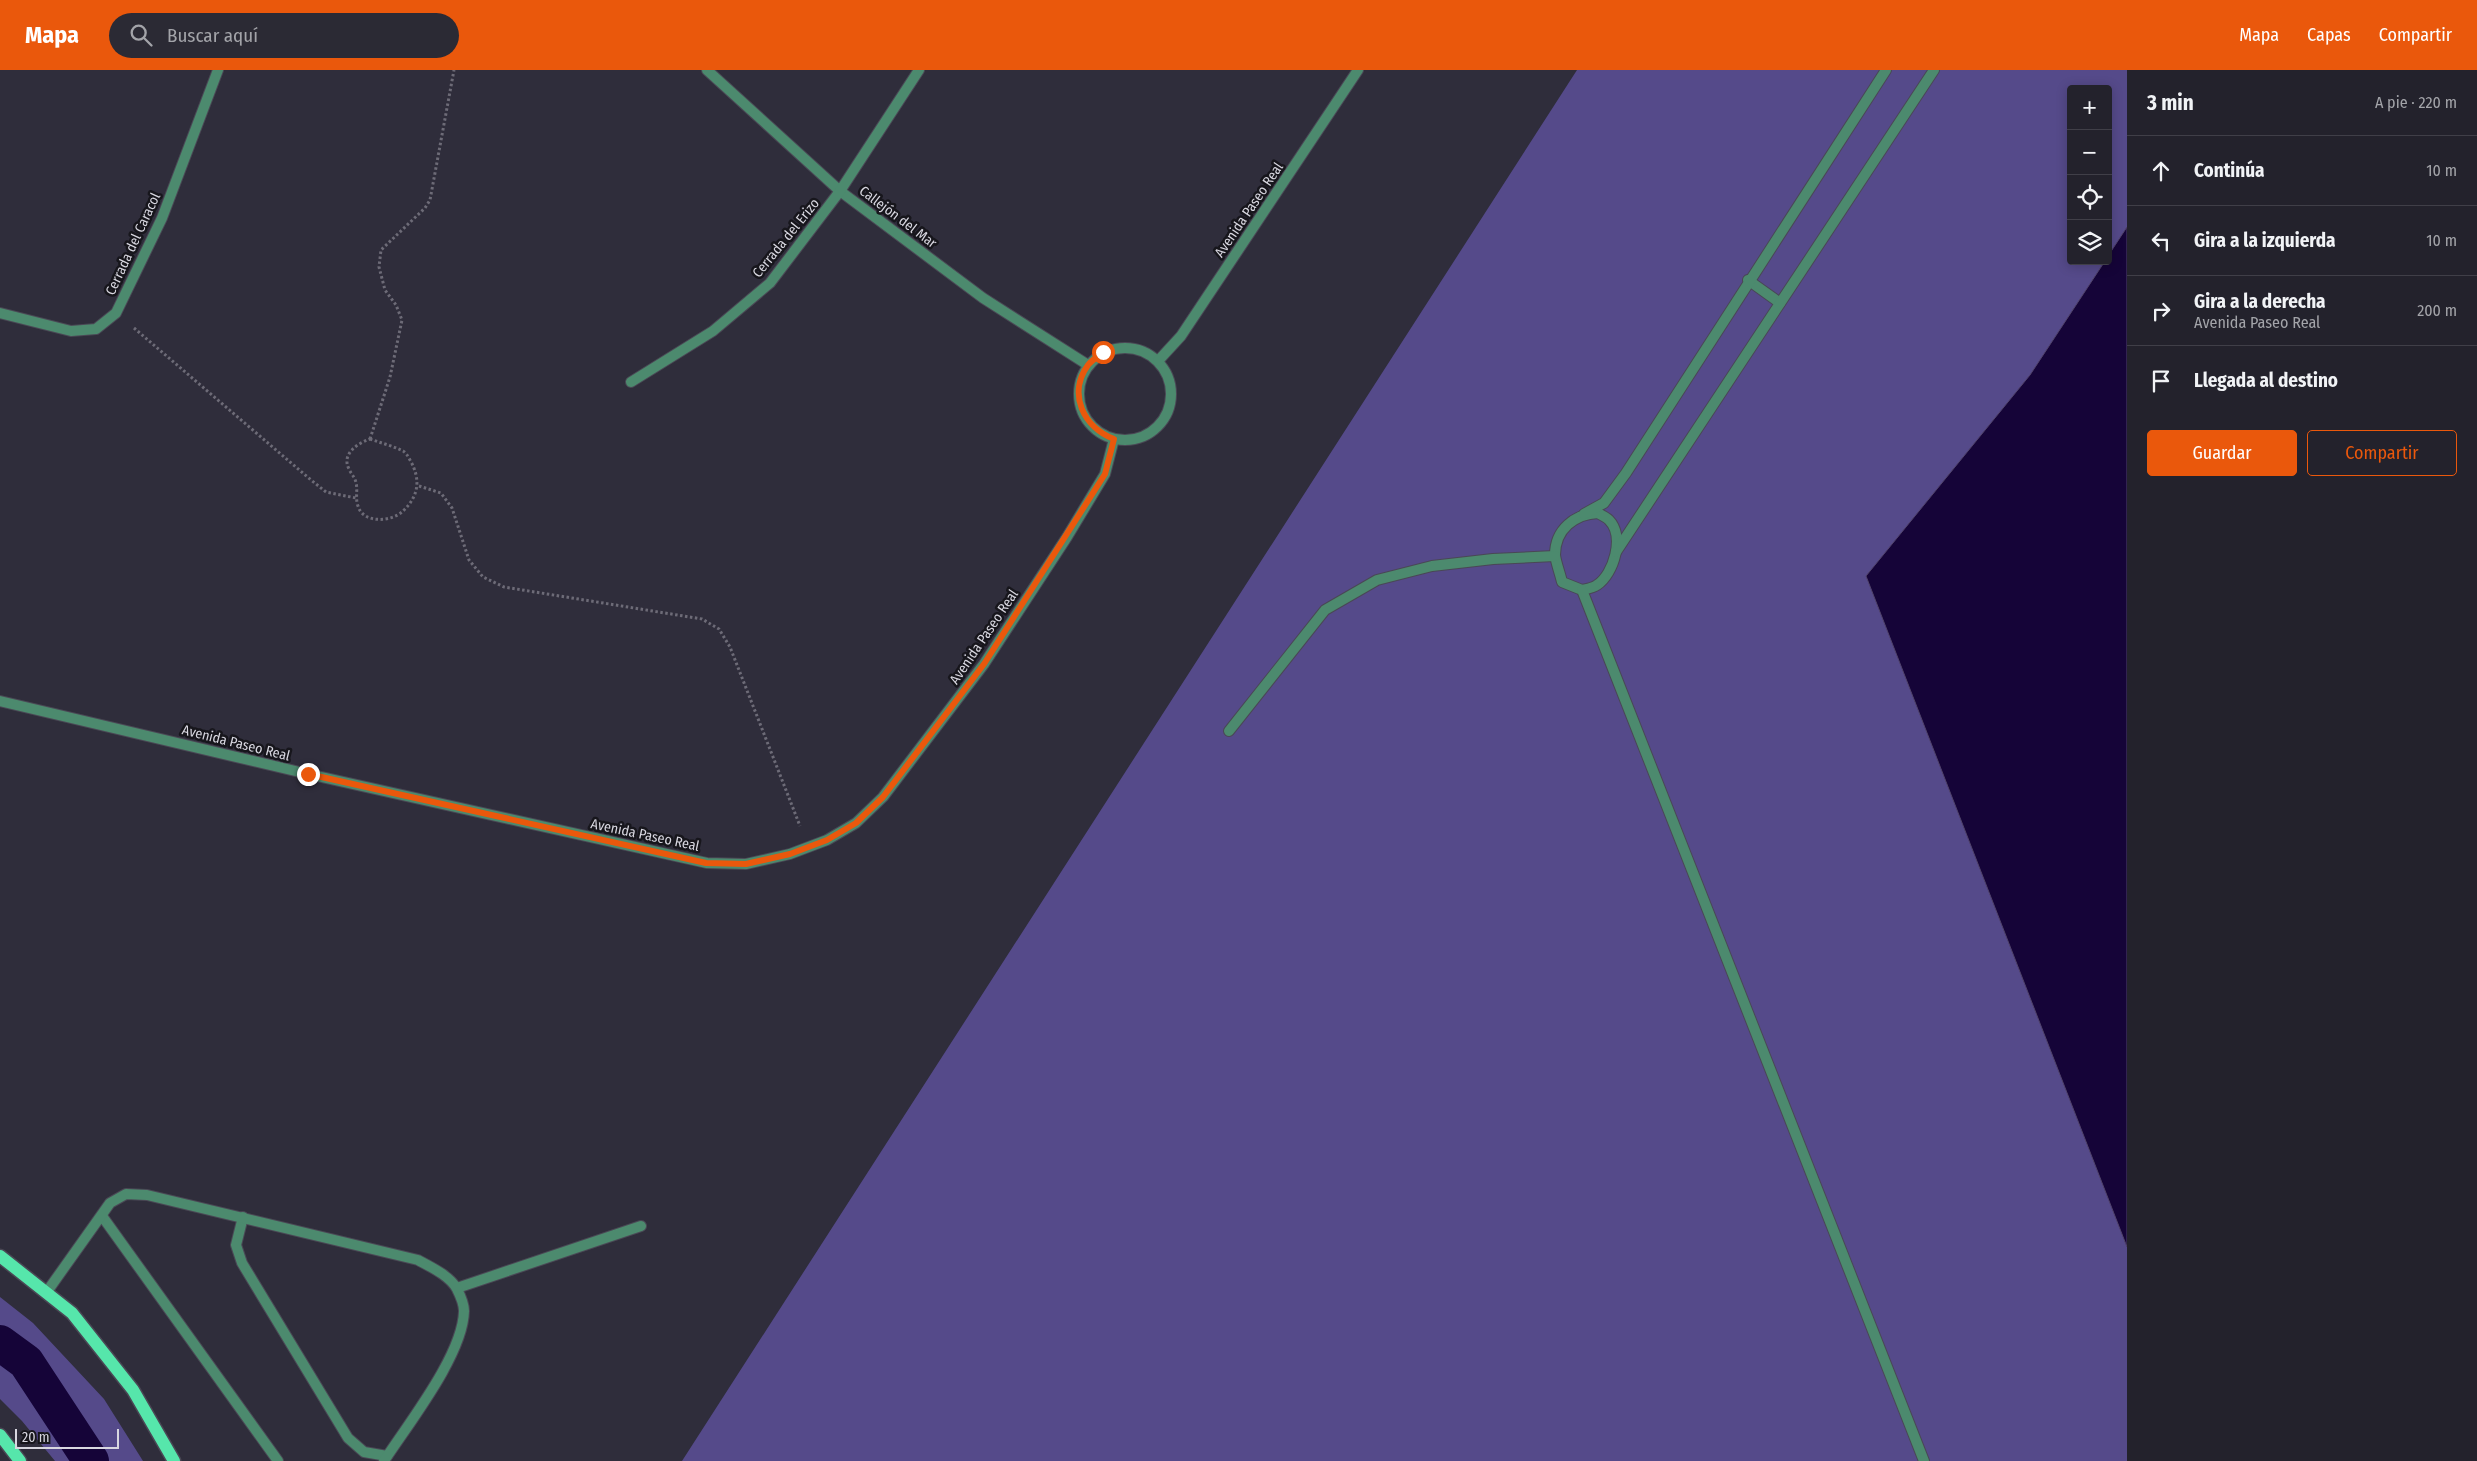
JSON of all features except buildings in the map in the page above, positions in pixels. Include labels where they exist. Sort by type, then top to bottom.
[{"type":"main road","points":[[0,1256],[72,1313],[133,1390],[174,1461]]},
{"type":"main road","points":[[0,1435],[20,1461]]},
{"type":"street","name":"Cerrada del Caracol","points":[[0,313],[71,331],[96,328],[116,313],[162,218],[218,70]]},
{"type":"street","name":"Callejón del Mar","points":[[707,70],[840,191],[983,298],[1088,365]]},
{"type":"street","name":"Cerrada del Erizo","points":[[631,382],[713,331],[770,284],[840,191],[919,70]]},
{"type":"street","name":"Avenida Paseo Real","points":[[1158,361],[1181,336],[1358,70]]},
{"type":"street","points":[[1886,70],[1748,280],[1626,473],[1604,503],[1563,529],[1557,540],[1555,556],[1562,582],[1582,590],[1598,585],[1610,570],[1616,552],[1934,70]]},
{"type":"street","points":[[1748,280],[1780,303]]},
{"type":"street","points":[[1122,347],[1142,350],[1158,361],[1168,377],[1172,396],[1167,415],[1155,430],[1138,440],[1114,439],[1100,434],[1086,420],[1079,402],[1080,382],[1088,365],[1103,352],[1122,347]]},
{"type":"street","name":"Avenida Paseo Real","points":[[0,702],[346,783],[706,863],[746,864],[790,854],[827,840],[856,823],[883,797],[972,680],[1067,537],[1105,474],[1114,439]]},
{"type":"street","points":[[1584,514],[1598,513],[1610,520],[1616,534],[1616,552]]},
{"type":"street","points":[[1229,731],[1325,610],[1377,580],[1432,566],[1493,559],[1555,556]]},
{"type":"street","points":[[1582,590],[1924,1461]]},
{"type":"street","points":[[46,1293],[110,1203],[126,1194],[147,1194],[243,1217],[418,1260],[441,1273],[457,1288],[464,1310],[458,1338],[447,1364],[385,1459],[364,1452],[348,1438],[242,1263],[236,1245],[243,1217]]},
{"type":"street","points":[[102,1216],[278,1461]]},
{"type":"street","points":[[457,1288],[641,1226]]},
{"type":"path","points":[[370,439],[390,377],[402,320],[396,305],[384,290],[378,267],[381,250],[425,208],[430,200],[454,70]]},
{"type":"path","points":[[116,313],[310,480],[326,492],[356,498]]},
{"type":"path","points":[[370,439],[405,452],[414,467],[419,486],[412,503],[400,514],[376,520],[366,517],[358,508],[356,498],[357,484],[348,468],[347,460],[352,450],[359,443],[370,439]]},
{"type":"path","points":[[419,486],[441,493],[452,508],[469,560],[483,577],[504,587],[702,619],[719,629],[730,647],[808,847]]},
{"type":"shaded area","points":[[1577,70],[2127,70],[2127,1461],[682,1461]]},
{"type":"shaded area","points":[[2127,227],[2127,1247],[1866,576],[2030,375],[2102,265],[2112,265],[2112,250]]},
{"type":"shaded area","points":[[0,1297],[33,1323],[104,1399],[143,1461],[55,1461],[22,1421],[0,1399]]},
{"type":"waterway","points":[[0,1343],[26,1362],[91,1461]]},
{"type":"route","points":[[308,774],[706,863],[746,864],[790,854],[827,840],[856,823],[883,797],[984,664],[1067,537],[1105,474],[1114,439],[1100,434],[1086,420],[1079,402],[1080,382],[1088,365],[1103,352]]}]
